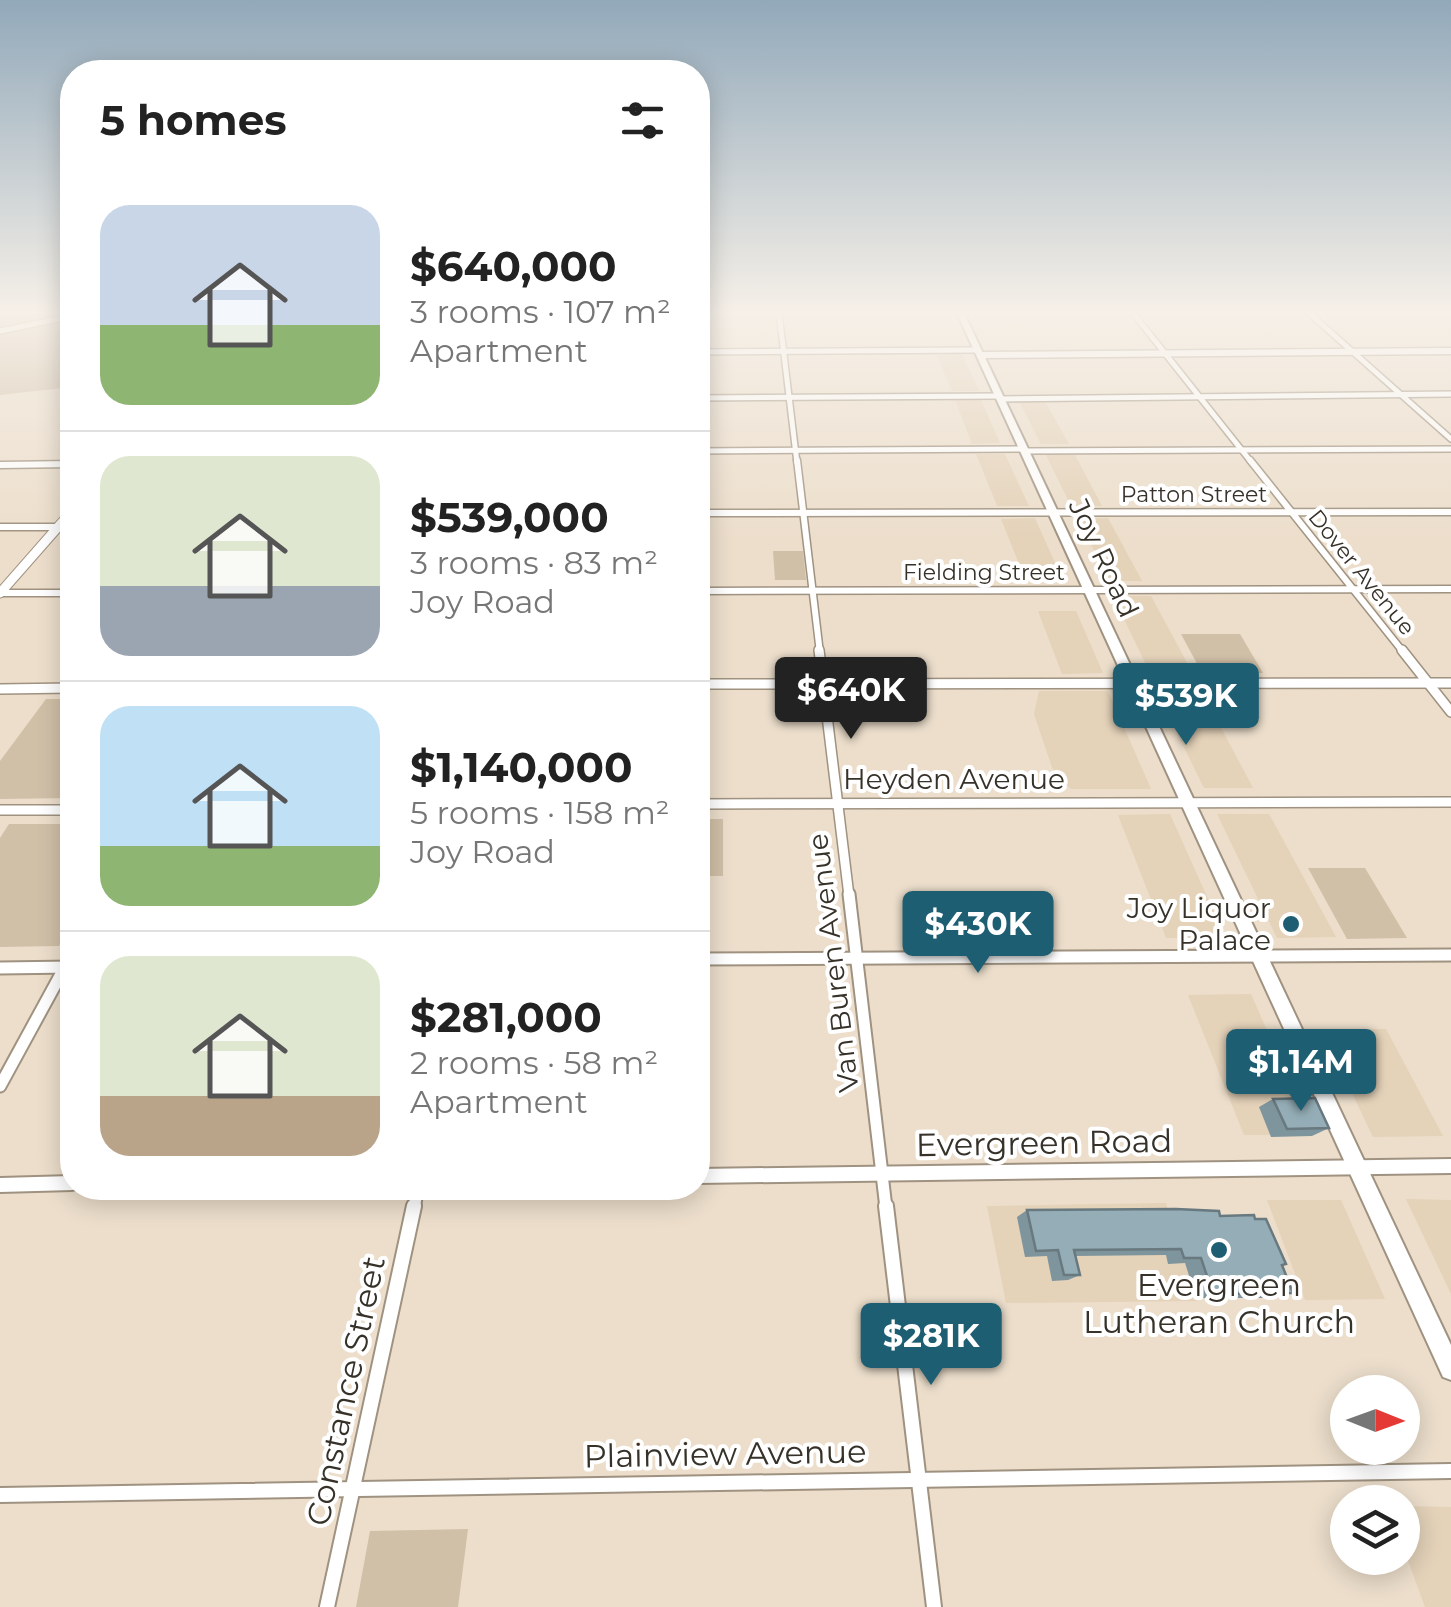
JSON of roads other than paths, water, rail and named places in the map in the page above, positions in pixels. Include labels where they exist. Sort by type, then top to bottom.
[{"type":"main road","name":"Joy Road","points":[[995,388],[1451,1369]]},
{"type":"street","name":"Van Buren Avenue","points":[[789,388],[934,1607]]},
{"type":"street","name":"Dover Avenue","points":[[1193,388],[1451,712]]},
{"type":"street","points":[[1393,388],[1451,439]]},
{"type":"street","points":[[710,398],[1451,394]]},
{"type":"street","points":[[710,450],[1451,449]]},
{"type":"street","points":[[0,464],[60,464]]},
{"type":"street","name":"Patton Street","points":[[710,513],[1451,512]]},
{"type":"street","points":[[0,527],[59,526]]},
{"type":"street","points":[[0,593],[59,526]]},
{"type":"street","name":"Fielding Street","points":[[710,591],[1451,589]]},
{"type":"street","points":[[0,593],[60,593]]},
{"type":"street","points":[[710,684],[1451,683]]},
{"type":"street","points":[[0,688],[60,688]]},
{"type":"street","name":"Heyden Avenue","points":[[710,804],[1451,802]]},
{"type":"street","points":[[0,810],[60,810]]},
{"type":"street","points":[[710,959],[1451,954]]},
{"type":"street","points":[[0,968],[60,967]]},
{"type":"street","points":[[0,1086],[60,983]]},
{"type":"street","name":"Evergreen Road","points":[[710,1176],[1451,1166]]},
{"type":"street","points":[[0,1184],[60,1184]]},
{"type":"street","name":"Constance Street","points":[[327,1607],[415,1200]]},
{"type":"street","name":"Plainview Avenue","points":[[0,1495],[1451,1471]]},
{"type":"place","name":"Joy Liquor Palace","points":[[1291,924]]},
{"type":"place","name":"Evergreen Lutheran Church","points":[[1219,1250]]}]
